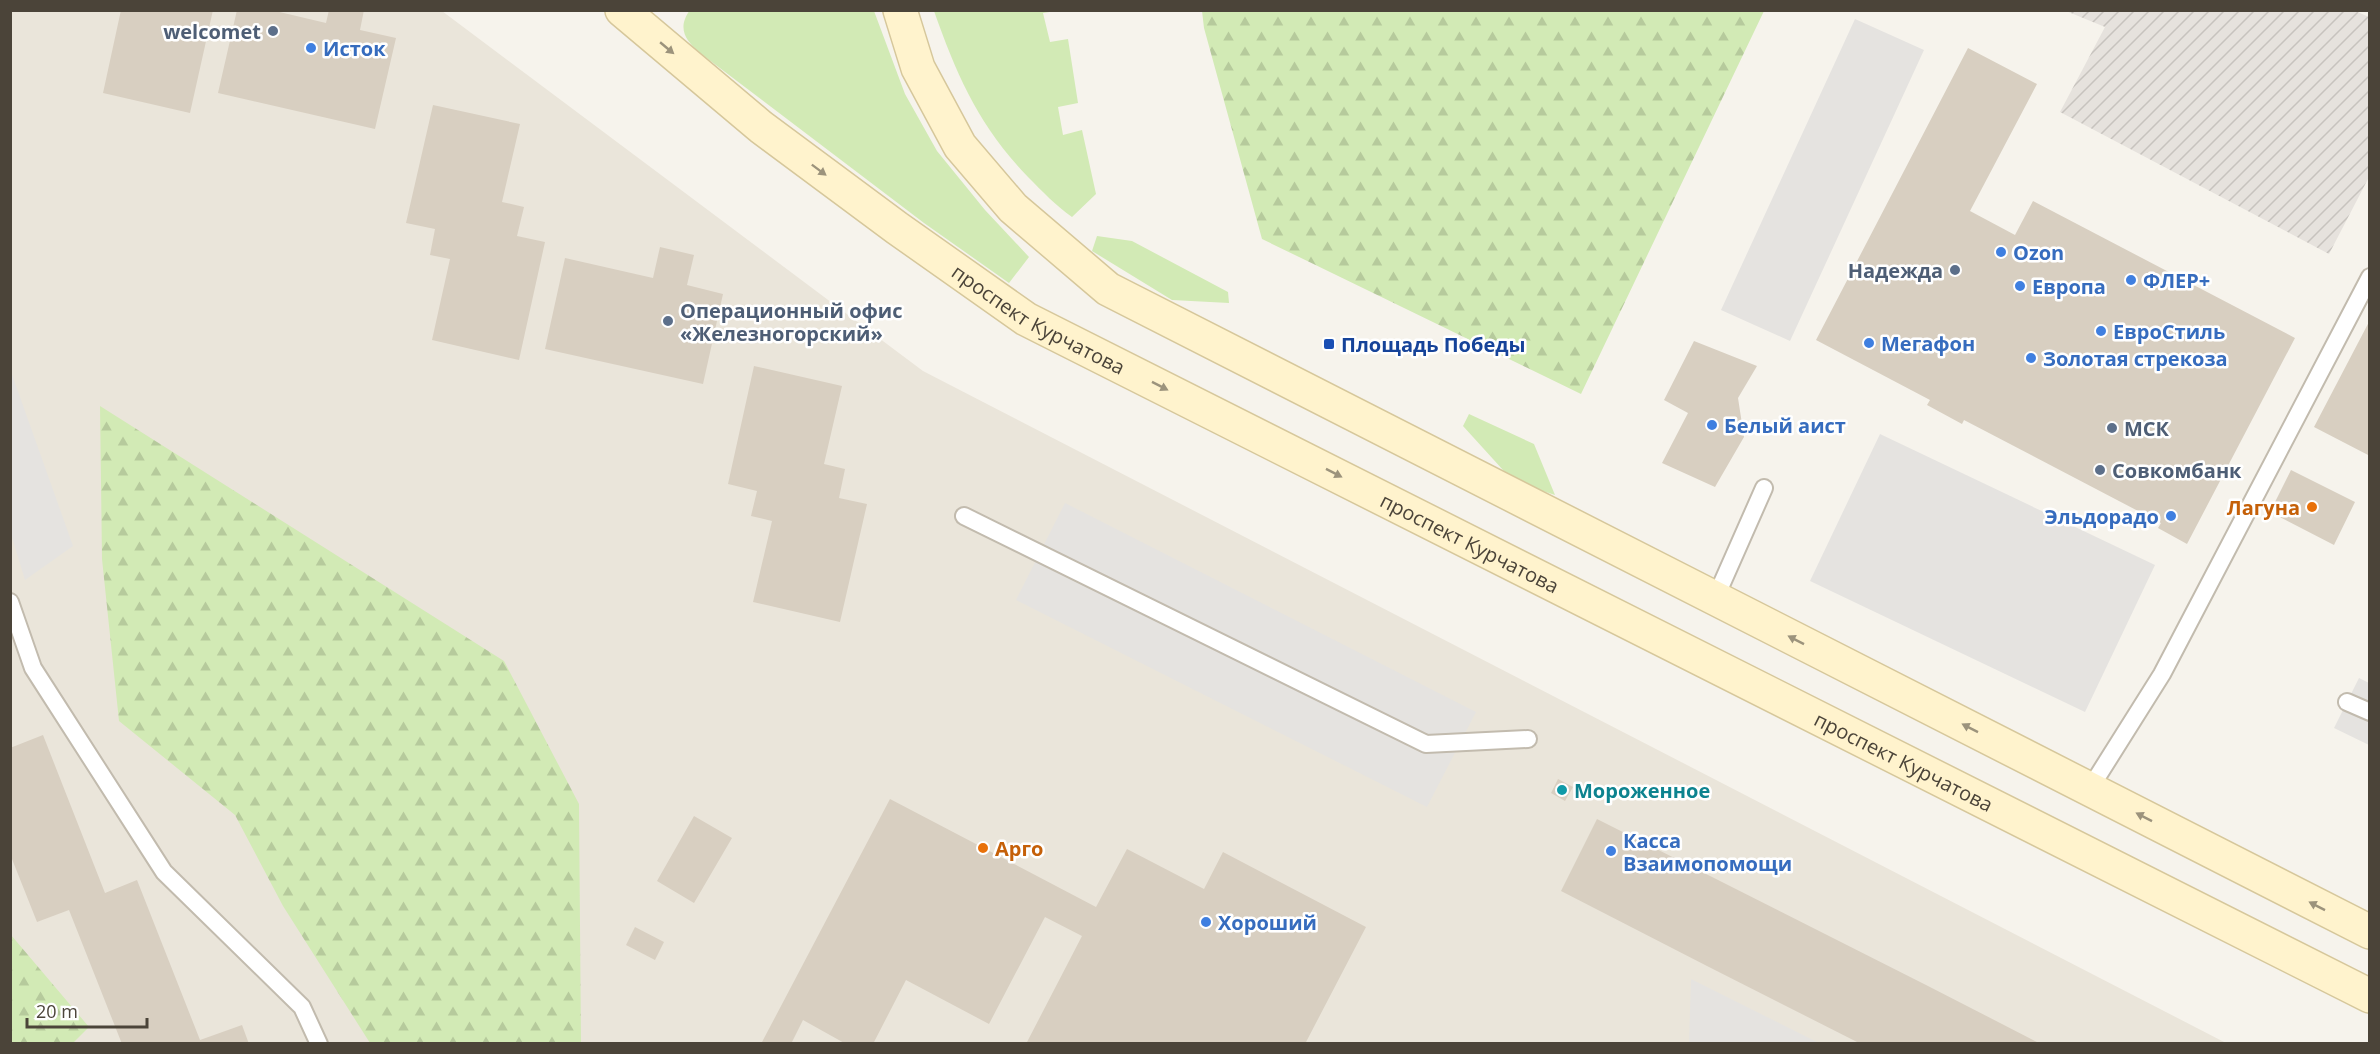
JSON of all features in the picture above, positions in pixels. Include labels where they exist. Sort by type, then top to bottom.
[{"type":"main road","name":"проспект Курчатова","points":[[622,10],[761,127],[1026,320],[2370,996]]},
{"type":"main road","points":[[900,10],[918,68],[960,146],[1013,208],[1108,289],[2370,932]]},
{"type":"lane","points":[[2090,790],[2139,713],[2205,595],[2364,299],[2370,277]]},
{"type":"lane","points":[[1715,599],[1764,488]]},
{"type":"lane","points":[[964,516],[1426,744],[1528,739]]},
{"type":"lane","points":[[10,602],[33,668],[164,872],[302,1007],[319,1044]]},
{"type":"lane","points":[[2347,702],[2370,712]]},
{"type":"shaded area","points":[[2353,10],[2369,17],[2369,177],[2329,254],[2060,112],[2105,27],[2066,11]]},
{"type":"shaded area","points":[[10,11],[442,11],[923,371],[2226,1043],[11,1043]]},
{"type":"shaded area","points":[[1855,19],[1924,50],[1790,341],[1721,310]]},
{"type":"shaded area","points":[[10,369],[73,546],[25,580],[11,534]]},
{"type":"shaded area","points":[[1880,434],[2155,565],[2085,712],[1810,581]]},
{"type":"shaded area","points":[[1065,503],[1476,712],[1427,807],[1016,600]]},
{"type":"shaded area","points":[[2359,678],[2369,683],[2369,745],[2334,728]]},
{"type":"shaded area","points":[[1691,979],[1819,1043],[1689,1043]]},
{"type":"green space","points":[[690,10],[874,11],[905,94],[937,151],[985,210],[1029,257],[1009,283],[924,223],[700,53],[684,33],[684,22]]},
{"type":"green space","points":[[1202,10],[1764,11],[1581,394],[1262,239],[1204,28]]},
{"type":"green space","points":[[934,11],[1056,11],[1043,13],[1050,42],[1068,39],[1078,103],[1058,107],[1063,135],[1082,130],[1096,194],[1072,217],[1028,177],[996,139],[961,79]]},
{"type":"green space","points":[[1097,236],[1132,241],[1228,292],[1229,303],[1172,300],[1092,251]]},
{"type":"green space","points":[[100,406],[504,661],[579,804],[581,1043],[370,1043],[283,906],[235,815],[119,721],[102,559]]},
{"type":"green space","points":[[1469,414],[1534,444],[1555,495],[1513,481],[1463,426]]},
{"type":"green space","points":[[11,935],[89,1027],[73,1043],[11,1043]]},
{"type":"building","points":[[121,10],[213,10],[190,113],[103,93]]},
{"type":"building","points":[[237,10],[271,10],[326,23],[329,10],[364,10],[360,30],[396,38],[375,129],[218,93]]},
{"type":"building","name":"Европа","points":[[1968,48],[2037,84],[1970,211],[2015,235],[2033,201],[2295,338],[2187,544],[2158,528],[2161,523],[1964,420],[1962,424],[1927,405],[1930,400],[1816,340]]},
{"type":"building","points":[[433,105],[520,124],[502,202],[524,207],[517,236],[545,242],[519,360],[432,340],[450,259],[430,255],[435,229],[406,223]]},
{"type":"building","points":[[660,247],[694,255],[687,285],[723,294],[703,384],[545,349],[565,258],[653,278]]},
{"type":"building","points":[[2370,320],[2370,456],[2314,427]]},
{"type":"building","name":"Белый аист","points":[[1694,341],[1757,366],[1738,398],[1744,437],[1715,487],[1662,463],[1688,413],[1664,400]]},
{"type":"building","points":[[754,366],[842,386],[824,464],[845,469],[839,498],[867,504],[840,622],[753,602],[772,521],[751,516],[757,491],[728,484]]},
{"type":"building","name":"Лагуна","points":[[2291,470],[2355,502],[2334,545],[2270,512]]},
{"type":"building","points":[[43,735],[105,893],[137,880],[200,1040],[242,1025],[249,1044],[122,1044],[69,910],[37,922],[10,854],[10,748]]},
{"type":"building","name":"Мороженное","points":[[1558,779],[1573,787],[1565,801],[1551,793]]},
{"type":"building","name":"Хороший","points":[[890,799],[1096,907],[1127,849],[1204,889],[1223,852],[1366,927],[1305,1044],[1026,1044],[1082,936],[1045,917],[989,1024],[906,980],[873,1044],[846,1044],[803,1020],[791,1044],[761,1044]]},
{"type":"building","points":[[694,816],[732,838],[694,903],[657,881]]},
{"type":"building","points":[[1597,819],[2041,1044],[1861,1044],[1707,966],[1561,891]]},
{"type":"building","points":[[635,927],[664,942],[655,960],[626,945]]},
{"type":"place","name":"welcomet","points":[[273,31]]},
{"type":"place","name":"Исток","points":[[311,48]]},
{"type":"place","name":"Ozon","points":[[2001,252]]},
{"type":"place","name":"Надежда","points":[[1955,270]]},
{"type":"place","name":"ФЛЕР+","points":[[2131,280]]},
{"type":"place","name":"Европа","points":[[2020,286]]},
{"type":"place","name":"Операционный офис «Железногорский»","points":[[668,321]]},
{"type":"place","name":"ЕвроСтиль","points":[[2101,331]]},
{"type":"place","name":"Мегафон","points":[[1869,343]]},
{"type":"place","name":"Площадь Победы","points":[[1329,344]]},
{"type":"place","name":"Золотая стрекоза","points":[[2031,358]]},
{"type":"place","name":"Белый аист","points":[[1712,425]]},
{"type":"place","name":"МСК","points":[[2112,428]]},
{"type":"place","name":"Совкомбанк","points":[[2100,470]]},
{"type":"place","name":"Лагуна","points":[[2312,507]]},
{"type":"place","name":"Эльдорадо","points":[[2171,516]]},
{"type":"place","name":"Мороженное","points":[[1562,790]]},
{"type":"place","name":"Арго","points":[[983,848]]},
{"type":"place","name":"Касса Взаимопомощи","points":[[1611,851]]},
{"type":"place","name":"Хороший","points":[[1206,922]]}]
